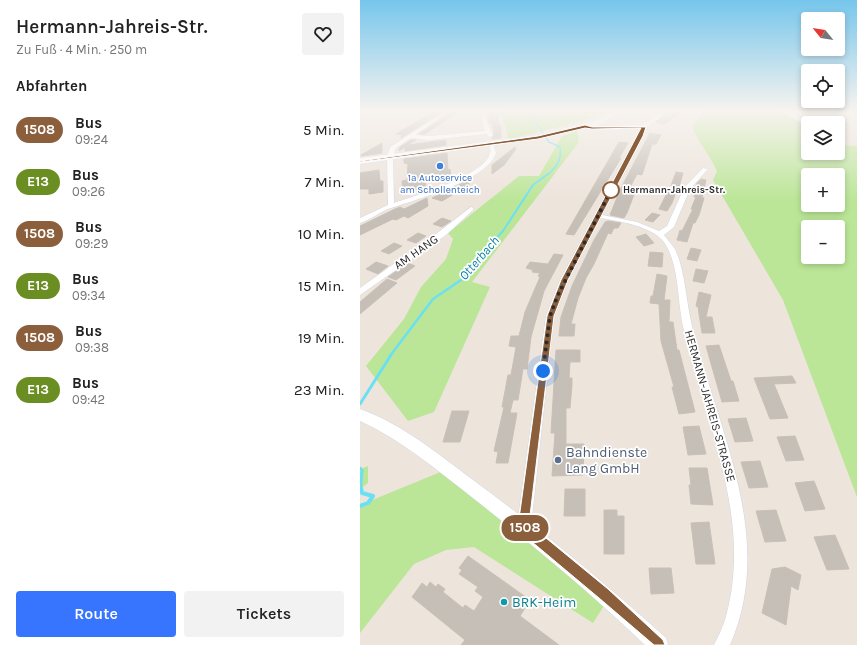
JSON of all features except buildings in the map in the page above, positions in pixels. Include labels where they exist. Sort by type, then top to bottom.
[{"type":"main road","points":[[360,161],[390,157],[474,141]]},
{"type":"street","points":[[390,206],[390,157],[393,147],[402,141]]},
{"type":"street","points":[[360,221],[390,206],[430,194],[475,171],[486,164],[492,157],[490,141]]},
{"type":"street","points":[[524,526],[550,316],[564,280],[637,141]]},
{"type":"street","points":[[659,235],[670,227],[686,188],[705,169]]},
{"type":"street","name":"AM HANG","points":[[360,292],[443,233],[471,209]]},
{"type":"street","name":"HERMANN-JAHREIS-STRASSE","points":[[598,216],[632,223],[659,235],[666,240],[678,265],[679,284],[688,329],[731,479],[739,521],[741,565],[733,617],[722,645]]},
{"type":"street","points":[[361,415],[400,434],[436,459],[524,526],[604,593],[659,645]]},
{"type":"green space","points":[[559,141],[579,141],[472,282],[490,287],[434,412],[408,421],[366,366],[404,319],[421,287],[446,259],[453,239],[448,233],[519,176],[539,176]]},
{"type":"green space","points":[[699,141],[801,141],[801,160],[845,160],[845,145],[857,146],[857,497],[783,300],[713,180],[717,171]]},
{"type":"green space","points":[[368,466],[368,483],[360,489],[360,469]]},
{"type":"green space","points":[[443,471],[604,606],[593,623],[474,547],[446,550],[414,564],[360,633],[360,505]]},
{"type":"waterway","name":"Otterbach","points":[[547,175],[554,169],[560,156],[560,147],[548,141]]},
{"type":"waterway","name":"Otterbach","points":[[481,255],[503,231],[533,185],[548,174]]},
{"type":"waterway","name":"Otterbach","points":[[390,356],[433,299],[464,278],[482,254]]},
{"type":"waterway","name":"Otterbach","points":[[360,404],[391,355]]},
{"type":"waterway","name":"Otterbach","points":[[360,468],[362,470],[361,484]]},
{"type":"waterway","name":"Otterbach","points":[[360,483],[362,493],[373,496],[368,503],[360,506]]},
{"type":"bus line","name":"1508","points":[[360,161],[511,141]]},
{"type":"bus line","name":"1508","points":[[637,141],[564,280],[550,316],[524,526],[604,593],[659,645]]},
{"type":"place","name":"1a Autoservice am Schollenteich","points":[[440,166]]},
{"type":"place","name":"Hermann-Jahreis-Str.","points":[[611,190]]},
{"type":"place","name":"Bahndienste Lang GmbH","points":[[558,460]]},
{"type":"place","name":"BRK-Heim","points":[[504,602]]},
{"type":"route","points":[[543,371],[550,316],[557,297],[564,280],[611,190]]}]
